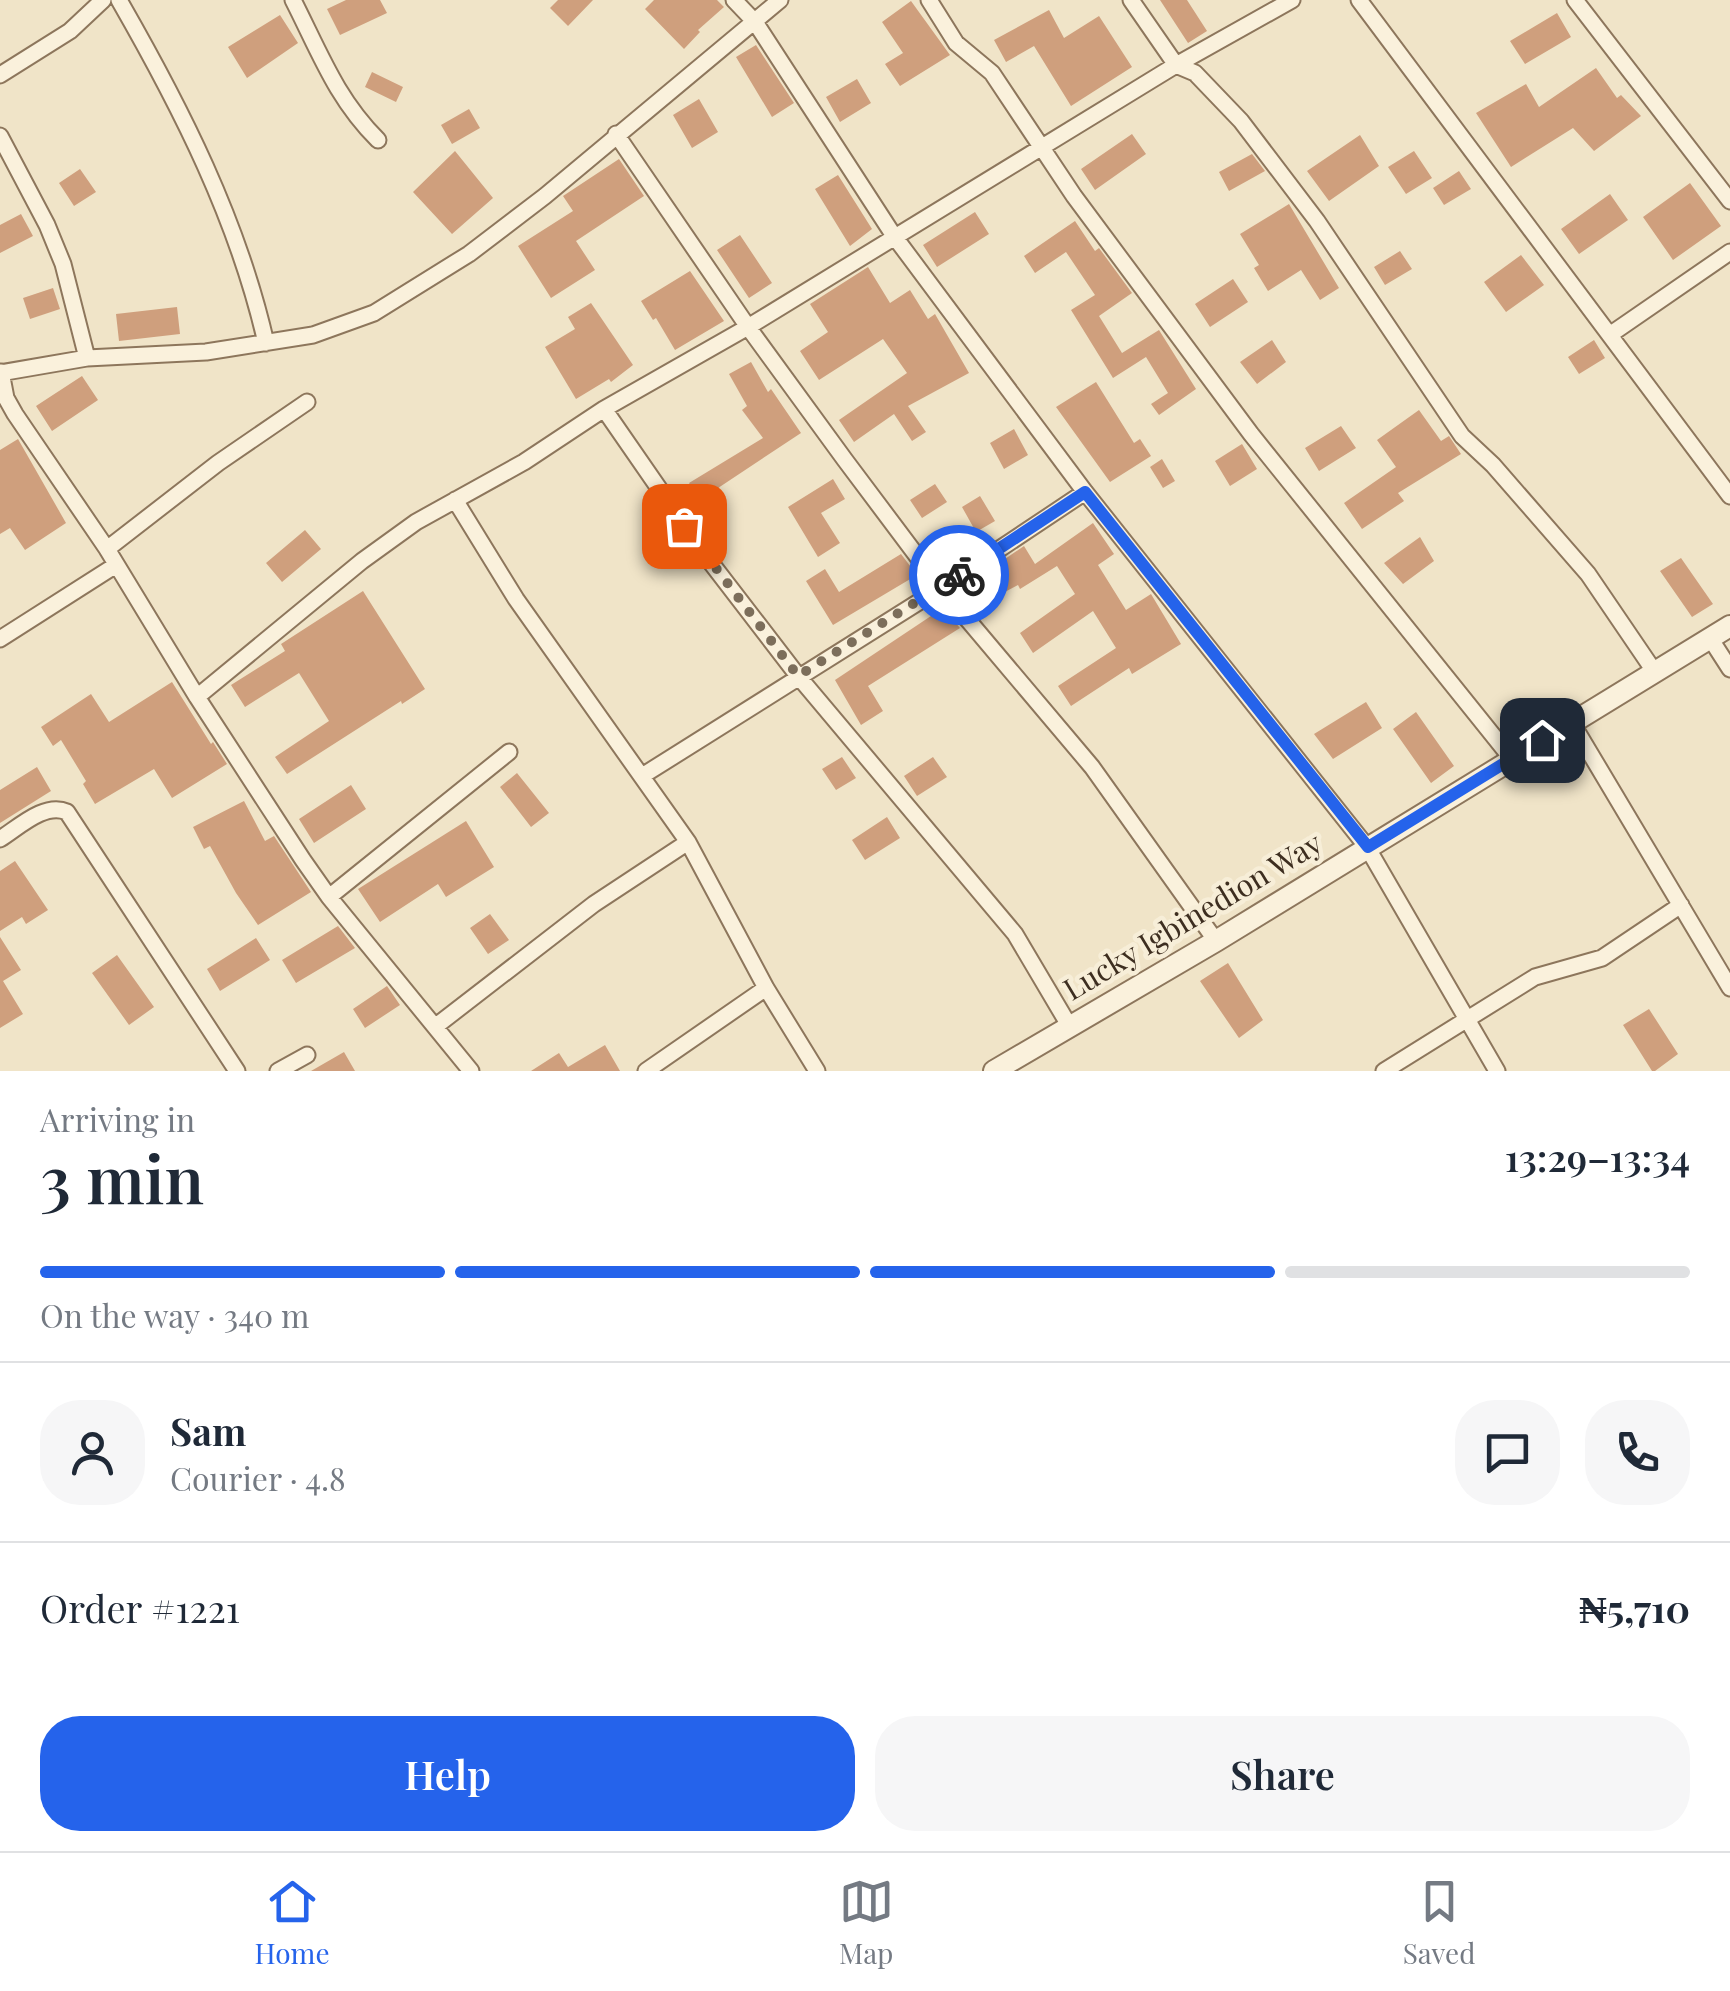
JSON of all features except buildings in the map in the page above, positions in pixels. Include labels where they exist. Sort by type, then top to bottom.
[{"type":"street","points":[[0,76],[70,30],[104,0]]},
{"type":"street","points":[[118,0],[176,104],[220,199],[254,293],[266,343]]},
{"type":"street","points":[[294,0],[352,114],[378,140]]},
{"type":"street","points":[[734,0],[755,22],[894,236],[1085,492],[1368,847],[1497,1071]]},
{"type":"street","points":[[471,1071],[329,898],[197,697],[107,548],[15,414],[6,398],[0,372],[86,358],[206,352],[313,336],[374,313],[469,254],[545,196],[780,0]]},
{"type":"street","points":[[930,0],[956,43],[1000,83],[1041,148],[1252,434],[1512,759]]},
{"type":"street","points":[[1131,0],[1176,66],[1195,72],[1241,121],[1327,236],[1462,436],[1494,465],[1588,574],[1654,671]]},
{"type":"street","points":[[197,697],[370,554],[416,522],[524,462],[604,409],[748,327],[1176,66],[1292,0]]},
{"type":"street","points":[[1359,0],[1730,496]]},
{"type":"street","points":[[1575,0],[1730,201]]},
{"type":"street","points":[[616,134],[748,327],[940,588],[1092,767],[1216,942]]},
{"type":"street","points":[[0,136],[64,264],[86,358]]},
{"type":"street","points":[[1611,334],[1730,252]]},
{"type":"street","points":[[107,548],[307,402]]},
{"type":"street","points":[[604,409],[705,555],[798,676],[1015,934],[1070,1027]]},
{"type":"street","points":[[642,776],[1085,492]]},
{"type":"street","points":[[456,500],[516,598],[688,842],[766,988],[817,1071]]},
{"type":"street","points":[[0,639],[116,565]]},
{"type":"street","name":"Lucky Igbinedion Way","points":[[994,1071],[1216,942],[1730,626]]},
{"type":"street","points":[[1710,638],[1730,669]]},
{"type":"street","points":[[1572,722],[1730,988]]},
{"type":"street","points":[[329,898],[509,752]]},
{"type":"street","points":[[0,839],[52,809],[68,812],[237,1071]]},
{"type":"street","points":[[436,1026],[594,904],[688,842]]},
{"type":"street","points":[[1384,1071],[1543,973],[1602,958],[1681,906]]},
{"type":"street","points":[[646,1071],[766,988]]},
{"type":"street","points":[[278,1071],[308,1054]]},
{"type":"way so far","points":[[684,526],[798,676],[959,575]]},
{"type":"route","points":[[959,575],[1085,492],[1368,847],[1542,740]]}]
